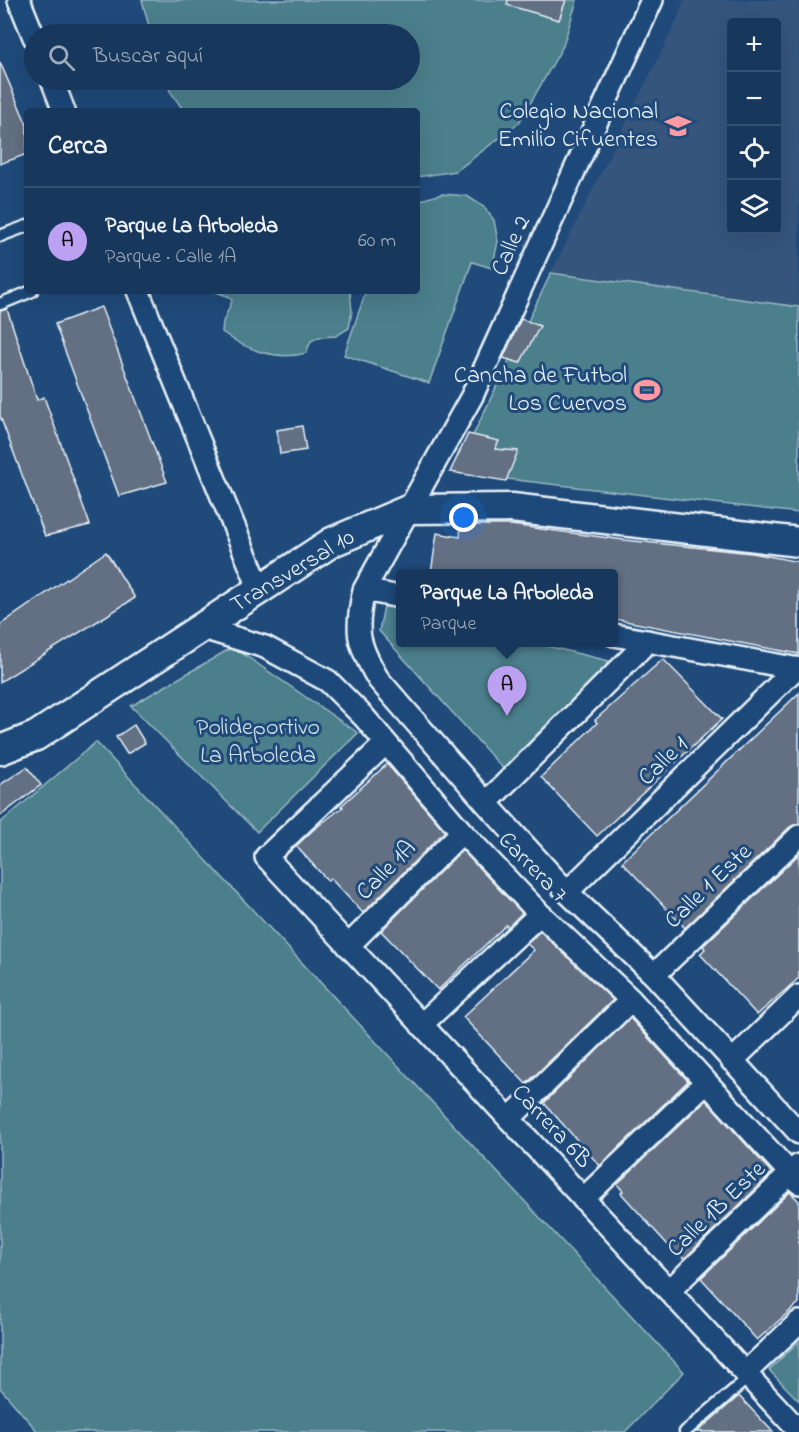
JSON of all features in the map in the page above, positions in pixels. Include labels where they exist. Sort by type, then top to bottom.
[{"type":"main road","name":"Transversal 10","points":[[0,750],[36,736],[332,542],[410,509],[512,508],[799,542]]},
{"type":"street","points":[[19,0],[29,24]]},
{"type":"street","name":"Calle 2","points":[[410,509],[472,396],[651,0]]},
{"type":"street","points":[[56,90],[63,108]]},
{"type":"street","points":[[139,294],[260,590]]},
{"type":"street","name":"Carrera 7","points":[[410,509],[364,590],[358,618],[358,636],[365,657],[378,679],[567,892],[654,975],[799,1134]]},
{"type":"street","points":[[364,590],[396,596]]},
{"type":"street","name":"Carrera 7","points":[[203,627],[265,647],[328,681],[354,706],[462,832],[540,914],[631,1000],[705,1083],[796,1174]]},
{"type":"street","points":[[618,636],[798,668]]},
{"type":"street","points":[[486,803],[648,641]]},
{"type":"street","name":"Calle 1","points":[[567,892],[798,668]]},
{"type":"street","name":"Carrera 6B","points":[[386,743],[266,857],[799,1431]]},
{"type":"street","name":"Calle 1A","points":[[348,946],[462,832]]},
{"type":"street","name":"Calle 1 Este","points":[[654,975],[799,836]]},
{"type":"street","points":[[421,1025],[540,914]]},
{"type":"street","points":[[732,1061],[799,996]]},
{"type":"street","points":[[509,1119],[631,1000]]},
{"type":"street","points":[[583,1199],[705,1083]]},
{"type":"street","name":"Calle 1B Este","points":[[669,1291],[796,1174]]},
{"type":"street","points":[[747,1375],[799,1322]]},
{"type":"lane","points":[[0,236],[24,227]]},
{"type":"lane","points":[[0,304],[25,294]]},
{"type":"lane","points":[[685,1432],[747,1375]]},
{"type":"shaded area","name":"Colegio Nacional Emilio Cifuentes","points":[[684,0],[799,0],[799,307],[551,273],[677,20]]},
{"type":"green space","points":[[142,0],[577,0],[563,46],[519,123],[456,171],[420,177],[420,108],[182,108],[170,90],[420,90],[420,24],[148,24]]},
{"type":"green space","points":[[442,194],[467,196],[484,207],[494,220],[498,242],[492,268],[472,262],[429,383],[344,355],[365,294],[420,294],[420,200]]},
{"type":"green space","name":"Cancha de Futbol Los Cuervos","points":[[551,273],[799,307],[799,513],[455,473]]},
{"type":"green space","points":[[222,294],[350,294],[352,311],[349,328],[336,336],[319,337],[311,341],[306,353],[273,355],[251,349],[222,332],[223,322],[232,301],[230,297]]},
{"type":"green space","points":[[384,606],[396,609],[396,647],[551,647],[613,662],[505,771],[379,631]]},
{"type":"green space","name":"Polideportivo La Arboleda","points":[[233,647],[358,733],[257,832],[131,706]]},
{"type":"green space","points":[[96,742],[684,1372],[625,1432],[38,1432],[0,1388],[0,823]]},
{"type":"green space","points":[[799,1341],[799,1401],[769,1370]]},
{"type":"building","points":[[508,0],[566,0],[559,20],[507,5]]},
{"type":"building","points":[[0,62],[24,118],[24,155],[0,164]]},
{"type":"building","points":[[101,307],[167,482],[119,496],[55,324]]},
{"type":"building","points":[[7,309],[37,400],[44,397],[90,525],[45,536],[0,416],[0,311]]},
{"type":"building","points":[[521,319],[540,326],[520,363],[503,358]]},
{"type":"building","points":[[302,426],[306,450],[280,454],[277,430]]},
{"type":"building","points":[[468,434],[499,441],[495,449],[518,451],[506,481],[450,472]]},
{"type":"building","points":[[461,525],[511,525],[624,540],[752,553],[799,562],[799,654],[618,620],[618,569],[432,569],[437,533],[460,537]]},
{"type":"building","points":[[106,552],[135,598],[0,682],[0,625]]},
{"type":"building","points":[[663,659],[722,719],[597,836],[541,777],[597,723],[595,720]]},
{"type":"building","points":[[799,693],[799,824],[790,827],[685,928],[622,862]]},
{"type":"building","points":[[134,725],[145,743],[127,754],[116,737]]},
{"type":"building","points":[[387,764],[445,831],[363,913],[330,878],[328,881],[296,846],[343,807],[341,806]]},
{"type":"building","points":[[27,767],[41,785],[0,816],[0,785]]},
{"type":"building","points":[[462,850],[522,913],[508,927],[506,925],[438,990],[381,931]]},
{"type":"building","points":[[799,854],[799,978],[757,1015],[700,954],[705,949],[703,946]]},
{"type":"building","points":[[540,931],[613,1000],[526,1084],[463,1017],[534,950],[527,944]]},
{"type":"building","points":[[630,1018],[688,1081],[600,1166],[544,1103]]},
{"type":"building","points":[[706,1100],[772,1173],[684,1259],[678,1256],[621,1193],[623,1191],[617,1184]]},
{"type":"building","points":[[790,1192],[799,1201],[799,1303],[757,1340],[701,1278]]},
{"type":"building","points":[[739,1396],[773,1432],[697,1432]]},
{"type":"place","name":"Colegio Nacional Emilio Cifuentes","points":[[678,126]]},
{"type":"place","name":"Cancha de Futbol Los Cuervos","points":[[647,390]]},
{"type":"place","name":"Parque La Arboleda","points":[[507,716]]}]
